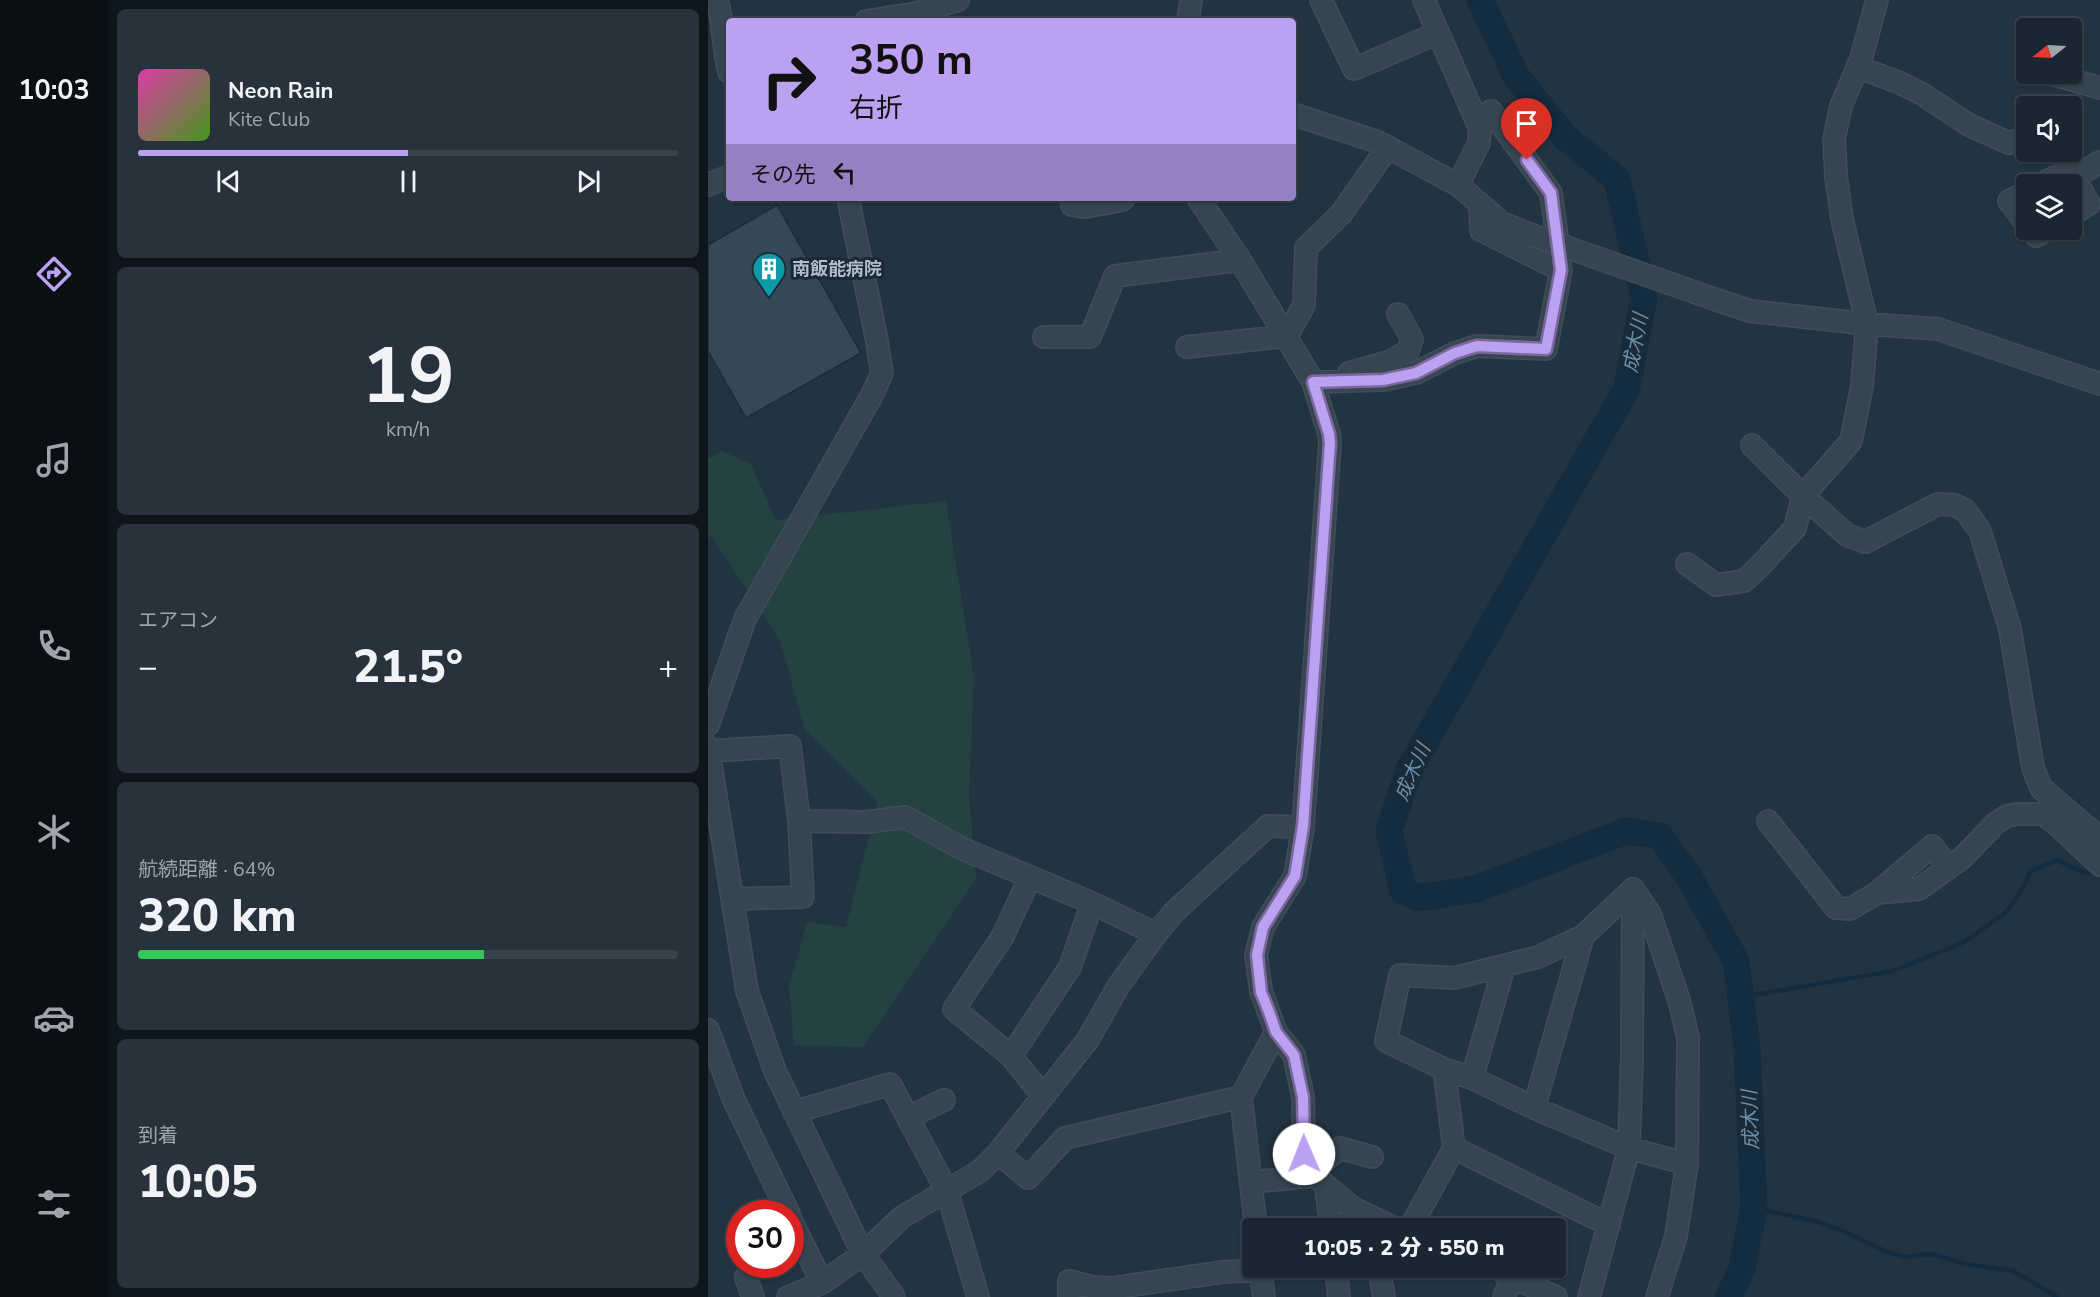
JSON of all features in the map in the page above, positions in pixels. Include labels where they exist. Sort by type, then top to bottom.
[{"type":"street","points":[[717,0],[721,16],[723,62]]},
{"type":"street","points":[[885,18],[917,13],[958,0]]},
{"type":"street","points":[[1188,18],[1191,0]]},
{"type":"street","points":[[1321,0],[1354,69],[1438,33]]},
{"type":"street","points":[[1424,0],[1480,129],[1479,143],[1458,185]]},
{"type":"street","points":[[1687,564],[1716,585],[1744,581],[1795,528],[1803,496],[1851,441],[1862,386],[1867,324],[1842,219],[1834,139],[1841,106],[1857,68],[1877,0]]},
{"type":"street","points":[[1857,68],[1922,93],[1969,125],[2009,143],[2016,141]]},
{"type":"street","points":[[2082,83],[2100,88]]},
{"type":"street","points":[[1313,382],[1383,380],[1416,373],[1455,353],[1477,346],[1546,349],[1561,270],[1551,193],[1491,111]]},
{"type":"street","points":[[1296,115],[1388,147],[1458,185],[1502,223],[1714,299],[1750,311],[1938,329],[2100,384]]},
{"type":"street","points":[[1287,336],[1304,305],[1306,248],[1341,214],[1388,147]]},
{"type":"street","points":[[2067,166],[2100,162]]},
{"type":"street","points":[[708,185],[726,177]]},
{"type":"street","points":[[2082,192],[2089,204],[2082,209]]},
{"type":"street","points":[[2016,197],[2009,201],[2016,210]]},
{"type":"street","points":[[708,725],[745,620],[872,395],[882,373],[850,201]]},
{"type":"street","points":[[1072,205],[1086,207],[1117,201]]},
{"type":"street","points":[[1200,201],[1240,260],[1313,382],[1329,434],[1303,826],[1295,876],[1263,927],[1257,955],[1261,992],[1276,1032],[1294,1055],[1303,1097],[1304,1154],[1318,1178],[1328,1218]]},
{"type":"street","points":[[1480,204],[1481,230],[1561,270]]},
{"type":"street","points":[[1044,338],[1090,337],[1115,276],[1240,260]]},
{"type":"street","points":[[1313,382],[1378,365],[1408,351],[1412,339],[1398,314]]},
{"type":"street","points":[[1187,347],[1287,336]]},
{"type":"street","points":[[1752,445],[1803,496],[1847,535],[1865,542],[1938,504],[1954,505],[1965,510],[1980,531],[2010,629],[2033,768],[2041,788],[2095,834],[2100,844]]},
{"type":"street","points":[[733,898],[803,897],[799,820],[790,746],[708,749],[713,812],[733,898],[747,991],[775,1071],[862,1254],[894,1297]]},
{"type":"street","points":[[1768,821],[1836,908],[1850,909],[1877,893],[1919,889],[1962,858],[1996,823],[2007,816],[2042,814],[2100,864]]},
{"type":"street","points":[[799,820],[867,822],[905,817],[961,848],[1092,903],[1156,934]]},
{"type":"street","points":[[788,1297],[822,1283],[862,1254],[902,1217],[980,1171],[998,1153],[1087,1041],[1119,985],[1174,912],[1268,825],[1303,826]]},
{"type":"street","points":[[1029,877],[1003,936],[954,1009],[1011,1056],[1044,1096]]},
{"type":"street","points":[[1633,889],[1583,936],[1538,957],[1454,978],[1400,975],[1386,1041],[1444,1069],[1472,1078],[1534,1108],[1629,1148],[1688,1164]]},
{"type":"street","points":[[1588,1297],[1629,1148],[1633,889]]},
{"type":"street","points":[[1633,889],[1650,914],[1679,1000],[1688,1037],[1688,1164],[1676,1236],[1657,1297]]},
{"type":"street","points":[[1011,1056],[1070,968],[1092,903]]},
{"type":"street","points":[[1534,1108],[1583,936]]},
{"type":"street","points":[[1472,1078],[1504,967]]},
{"type":"street","points":[[708,1030],[734,1100],[782,1200]]},
{"type":"street","points":[[1255,1218],[1241,1097],[1276,1032]]},
{"type":"street","points":[[1416,1218],[1454,1148],[1444,1069]]},
{"type":"street","points":[[794,1112],[890,1084],[948,1191],[978,1297]]},
{"type":"street","points":[[998,1153],[1028,1178],[1065,1138],[1241,1097]]},
{"type":"street","points":[[909,1117],[944,1100]]},
{"type":"street","points":[[1318,1178],[1340,1148],[1372,1156]]},
{"type":"street","points":[[1454,1148],[1608,1225]]},
{"type":"street","points":[[1251,1182],[1318,1178],[1353,1208],[1374,1218]]},
{"type":"street","points":[[1353,1208],[1358,1218]]},
{"type":"street","points":[[804,1245],[822,1283]]},
{"type":"street","points":[[1069,1297],[1070,1281],[1093,1287],[1112,1288],[1242,1270]]},
{"type":"street","points":[[1261,1278],[1264,1297]]},
{"type":"street","points":[[1337,1278],[1339,1297]]},
{"type":"street","points":[[1381,1278],[1384,1297]]},
{"type":"street","points":[[1504,1278],[1504,1297]]},
{"type":"street","points":[[1516,1278],[1556,1297]]},
{"type":"green space","points":[[722,451],[751,464],[776,520],[946,501],[974,677],[969,795],[976,879],[863,1047],[794,1045],[789,986],[807,922],[846,927],[878,802],[804,728],[780,640],[711,536],[708,540],[708,459]]},
{"type":"building","name":"南飯能病院","points":[[777,205],[861,353],[746,418],[708,351],[708,245]]},
{"type":"waterway","name":"成木川","points":[[1480,0],[1516,76],[1565,137],[1617,179],[1644,296],[1627,388],[1409,770],[1389,831],[1403,891],[1418,898],[1476,889],[1626,831],[1660,836],[1689,877],[1736,961],[1747,1048],[1754,1208],[1742,1268],[1729,1297]]},
{"type":"waterway","points":[[1741,997],[1893,971],[1962,943],[2003,915],[2016,900],[2031,871],[2057,860],[2084,873],[2091,873]]},
{"type":"waterway","points":[[1754,1208],[1815,1221],[1904,1257],[1931,1254],[1966,1264],[2013,1271],[2057,1297]]},
{"type":"place","name":"南飯能病院","points":[[769,298]]},
{"type":"route","points":[[1304,1154],[1303,1097],[1294,1055],[1276,1032],[1261,992],[1257,955],[1263,927],[1295,876],[1303,826],[1330,443],[1313,382],[1383,380],[1416,373],[1455,353],[1477,346],[1546,349],[1561,270],[1551,193],[1527,160]]}]
